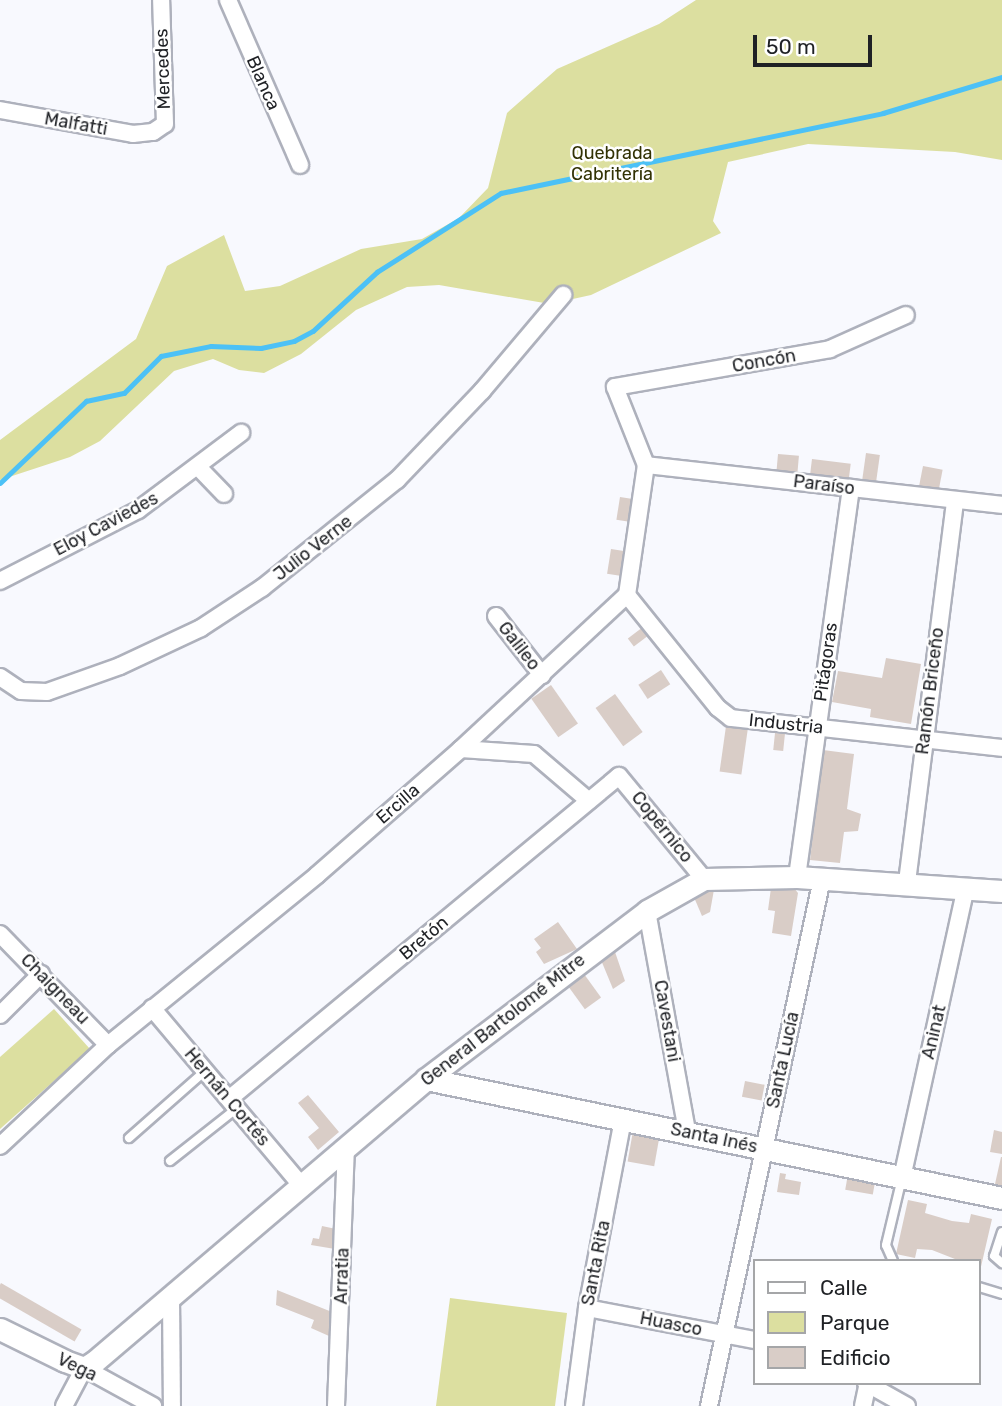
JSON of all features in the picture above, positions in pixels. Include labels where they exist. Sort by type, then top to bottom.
[{"type":"street","name":"Mercedes","points":[[153,132],[165,124],[161,0]]},
{"type":"street","name":"Blanca","points":[[228,0],[300,165]]},
{"type":"street","name":"Malfatti","points":[[0,110],[133,134],[153,132]]},
{"type":"street","name":"Julio Verne","points":[[0,677],[21,691],[47,692],[120,666],[201,628],[262,588],[397,480],[482,391],[563,295]]},
{"type":"street","name":"Concón","points":[[646,464],[615,387],[830,349],[906,315]]},
{"type":"street","name":"Eloy Caviedes","points":[[0,581],[138,510],[199,468],[242,433]]},
{"type":"street","name":"Paraíso","points":[[646,464],[1002,505]]},
{"type":"street","points":[[626,595],[646,464]]},
{"type":"street","points":[[199,468],[224,494]]},
{"type":"street","name":"Pitágoras","points":[[797,877],[851,488]]},
{"type":"street","name":"Ramón Briceño","points":[[907,882],[955,500]]},
{"type":"street","name":"Ercilla","points":[[0,1146],[108,1045],[317,875],[461,749],[626,595]]},
{"type":"street","name":"Industria","points":[[626,595],[723,715],[1002,748]]},
{"type":"street","name":"Galileo","points":[[496,616],[542,675]]},
{"type":"street","points":[[461,749],[534,754],[589,801]]},
{"type":"street","name":"Bretón","points":[[233,1104],[620,776]]},
{"type":"street","name":"Copérnico","points":[[620,776],[704,879]]},
{"type":"street","name":"General Bartolomé Mitre","points":[[84,1368],[426,1079],[647,911],[704,879],[797,877],[907,882],[1002,891]]},
{"type":"street","name":"Santa Lucía","points":[[709,1406],[822,879]]},
{"type":"street","name":"Aninat","points":[[902,1178],[966,887]]},
{"type":"street","name":"Cavestani","points":[[647,911],[687,1132]]},
{"type":"street","name":"Chaigneau","points":[[0,934],[108,1045]]},
{"type":"street","points":[[0,1015],[41,974]]},
{"type":"street","name":"Hernán Cortés","points":[[152,1008],[302,1186]]},
{"type":"street","name":"Santa Inés","points":[[426,1079],[1002,1198]]},
{"type":"street","name":"Santa Rita","points":[[574,1406],[587,1308],[623,1120]]},
{"type":"street","name":"Arratia","points":[[336,1406],[346,1147]]},
{"type":"street","points":[[171,1297],[172,1406]]},
{"type":"street","name":"Huasco","points":[[587,1308],[754,1340]]},
{"type":"street","name":"Vega","points":[[0,1329],[84,1368],[153,1406]]},
{"type":"street","points":[[63,1405],[84,1368]]},
{"type":"street","points":[[863,1406],[867,1385]]},
{"type":"street","points":[[869,1385],[907,1406]]},
{"type":"lane","points":[[129,1138],[205,1071]]},
{"type":"lane","points":[[170,1161],[233,1104]]},
{"type":"lane","points":[[892,1259],[886,1245],[902,1178]]},
{"type":"lane","points":[[1002,1232],[994,1256],[1002,1263]]},
{"type":"lane","points":[[981,1288],[1002,1294]]},
{"type":"green space","name":"Quebrada Cabritería","points":[[696,0],[1002,0],[1002,160],[955,152],[808,144],[728,162],[713,221],[721,233],[591,295],[550,304],[439,285],[407,287],[356,310],[301,354],[264,373],[239,370],[213,359],[174,371],[100,441],[70,457],[0,480],[0,440],[136,339],[167,266],[224,235],[245,291],[280,286],[361,249],[422,239],[459,218],[488,188],[507,113],[557,69],[659,24]]},
{"type":"green space","points":[[54,1009],[90,1049],[0,1129],[0,1057]]},
{"type":"green space","points":[[450,1298],[567,1313],[555,1406],[436,1406]]},
{"type":"building","points":[[866,453],[880,455],[876,483],[862,481]]},
{"type":"building","points":[[778,454],[799,456],[797,473],[777,471]]},
{"type":"building","points":[[812,459],[851,464],[849,480],[810,475]]},
{"type":"building","points":[[923,466],[943,470],[939,490],[919,487]]},
{"type":"building","points":[[620,497],[633,499],[629,522],[616,520]]},
{"type":"building","points":[[611,549],[624,551],[620,576],[607,574]]},
{"type":"building","points":[[643,627],[649,635],[634,646],[628,638]]},
{"type":"building","points":[[886,658],[921,664],[911,724],[870,717],[871,709],[832,702],[838,671],[882,678]]},
{"type":"building","points":[[661,670],[670,684],[648,699],[638,685]]},
{"type":"building","points":[[551,685],[578,724],[558,737],[531,699]]},
{"type":"building","points":[[615,694],[643,732],[623,746],[596,708]]},
{"type":"building","points":[[726,726],[748,729],[741,775],[720,772]]},
{"type":"building","points":[[775,733],[785,734],[783,751],[773,750]]},
{"type":"building","points":[[823,750],[854,754],[847,809],[861,814],[858,831],[844,832],[840,863],[810,860]]},
{"type":"building","points":[[715,884],[710,912],[702,916],[693,895]]},
{"type":"building","points":[[771,888],[794,888],[798,893],[791,936],[772,933],[775,911],[768,910]]},
{"type":"building","points":[[558,922],[577,949],[544,964],[536,952],[541,948],[534,939]]},
{"type":"building","points":[[615,952],[625,981],[613,989],[601,960]]},
{"type":"building","points":[[584,974],[601,997],[585,1009],[568,986]]},
{"type":"building","points":[[745,1081],[765,1085],[762,1101],[742,1097]]},
{"type":"building","points":[[308,1095],[339,1132],[318,1150],[308,1137],[319,1128],[298,1103]]},
{"type":"building","points":[[994,1130],[1002,1132],[1002,1154],[990,1152]]},
{"type":"building","points":[[633,1131],[660,1136],[654,1166],[628,1162]]},
{"type":"building","points":[[1002,1157],[1002,1186],[995,1184]]},
{"type":"building","points":[[780,1173],[786,1174],[785,1179],[801,1182],[799,1195],[777,1192]]},
{"type":"building","points":[[848,1174],[876,1179],[873,1195],[845,1190]]},
{"type":"building","points":[[908,1200],[927,1204],[925,1213],[952,1221],[969,1223],[971,1214],[992,1219],[981,1267],[981,1259],[955,1259],[932,1250],[917,1249],[915,1258],[896,1254]]},
{"type":"building","points":[[322,1226],[336,1229],[335,1249],[311,1245],[313,1238],[319,1239]]},
{"type":"building","points":[[1,1283],[82,1330],[75,1342],[0,1299]]},
{"type":"building","points":[[277,1290],[337,1314],[329,1336],[311,1328],[314,1320],[276,1305]]},
{"type":"waterway","name":"Quebrada Cabritería","points":[[0,483],[86,401],[124,393],[161,356],[211,346],[261,348],[294,341],[313,331],[377,272],[501,193],[883,113],[1002,77]]}]
